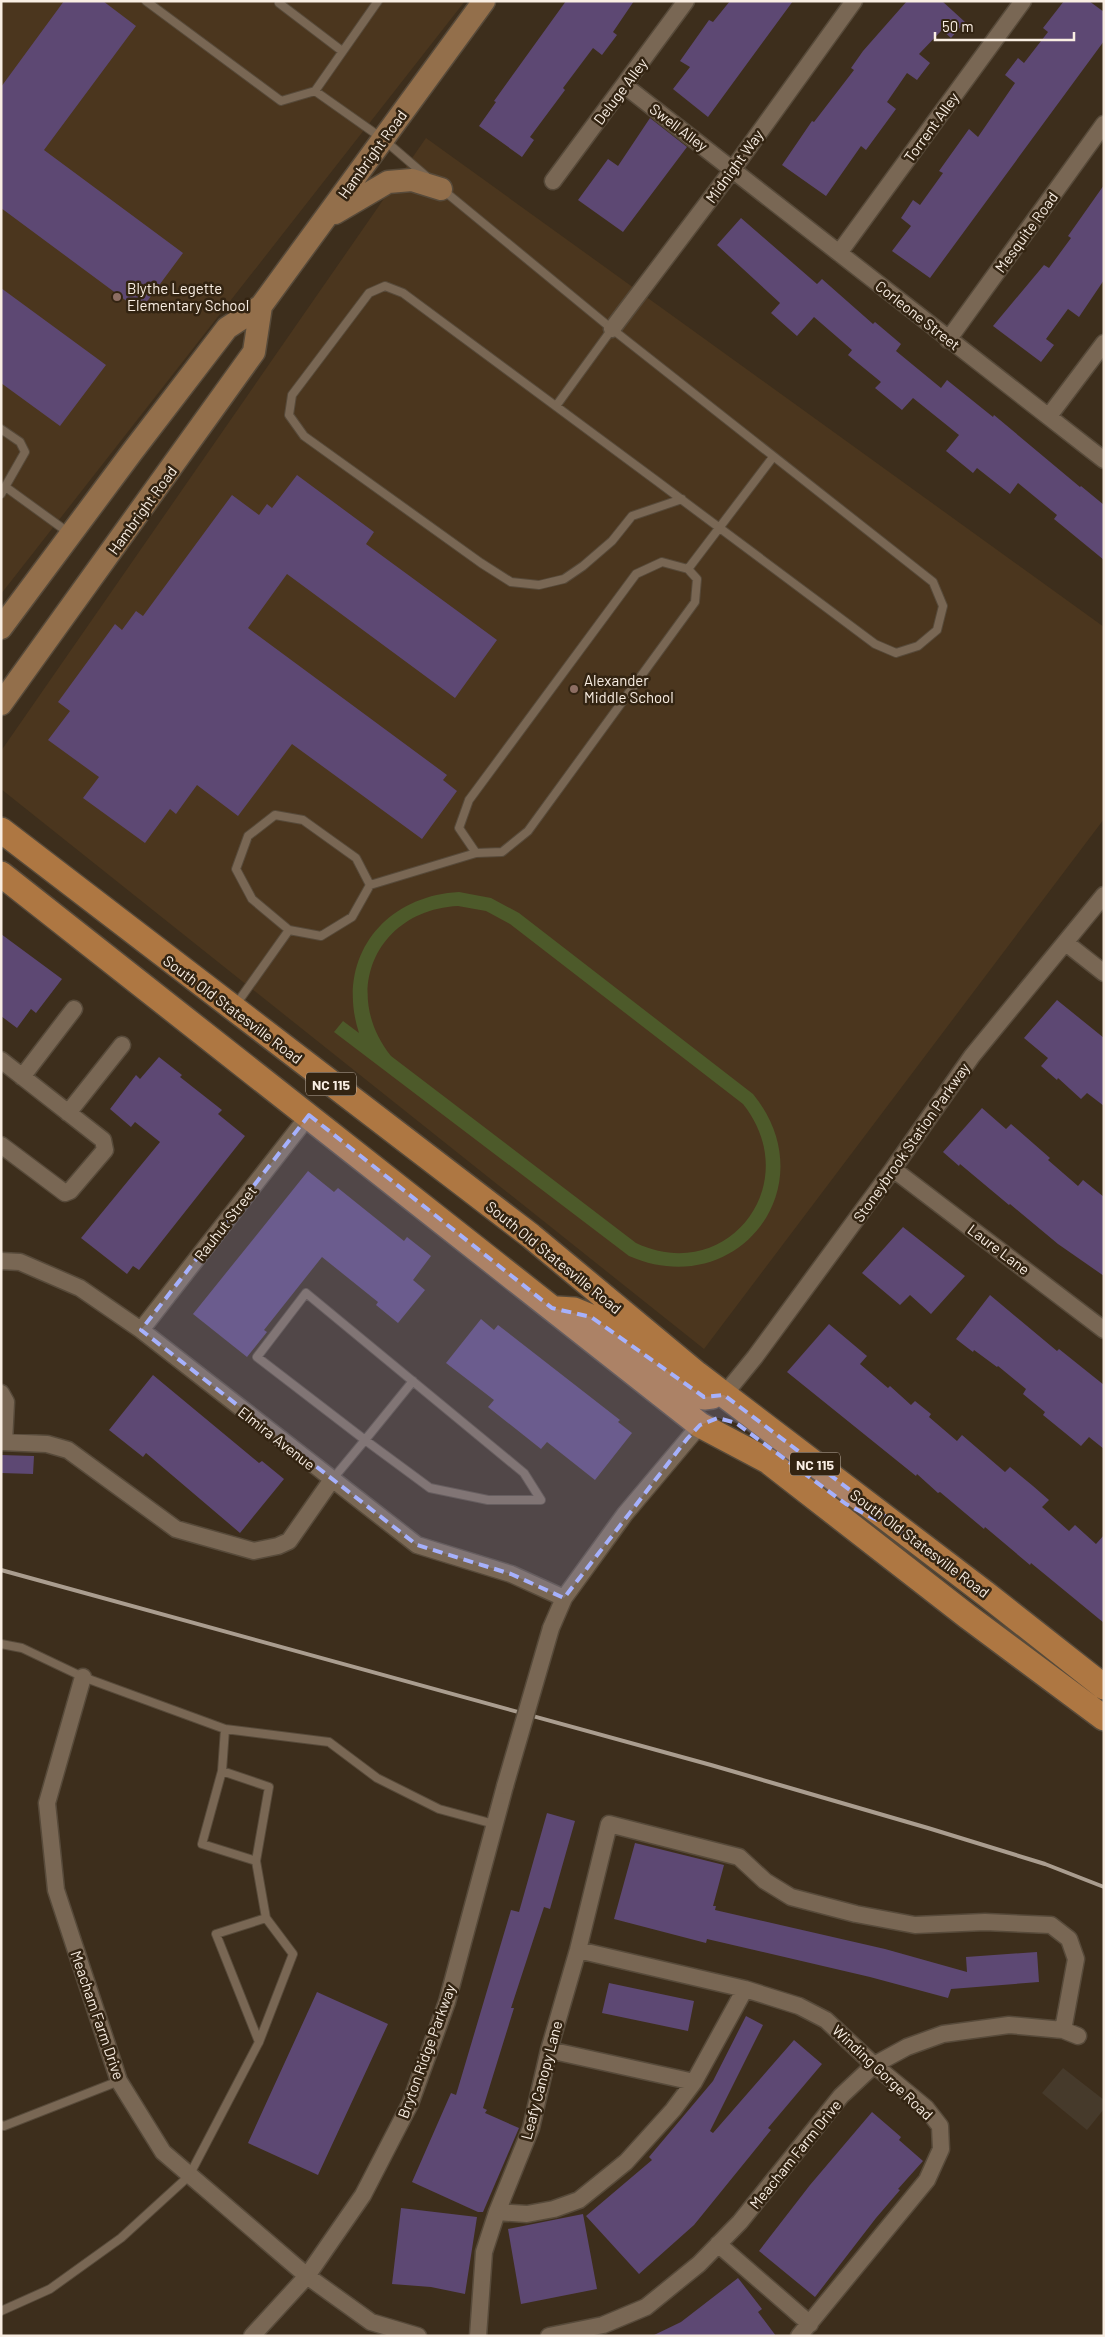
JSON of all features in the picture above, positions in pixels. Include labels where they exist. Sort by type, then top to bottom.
[{"type":"main road","name":"Hambright Road","points":[[1,628],[227,328],[261,306],[484,1]]},
{"type":"main road","points":[[324,220],[388,182],[412,180],[441,189]]},
{"type":"main road","name":"Hambright Road","points":[[1,704],[254,352],[261,306]]},
{"type":"main road","name":"South Old Statesville Road","points":[[1,830],[532,1236],[724,1395],[919,1542],[1104,1687]]},
{"type":"main road","name":"South Old Statesville Road","points":[[1,874],[700,1425],[768,1461],[967,1616],[1104,1718]]},
{"type":"main road","points":[[552,1308],[574,1310],[592,1317],[692,1392],[704,1397],[724,1395]]},
{"type":"main road","points":[[700,1425],[710,1419],[728,1418],[846,1504],[919,1542]]},
{"type":"street","name":"Deluge Alley","points":[[553,181],[686,1]]},
{"type":"street","name":"Midnight Way","points":[[612,329],[733,169],[854,1]]},
{"type":"street","name":"Torrent Alley","points":[[839,253],[1023,1]]},
{"type":"street","name":"Swell Alley","points":[[624,85],[733,169]]},
{"type":"street","name":"Mesquite Road","points":[[948,340],[1104,124]]},
{"type":"street","name":"Corleone Street","points":[[733,169],[948,340],[1104,460]]},
{"type":"street","points":[[1049,416],[1104,342]]},
{"type":"street","name":"Stoneybrook Station Parkway","points":[[724,1395],[755,1357],[893,1169],[972,1056],[1104,894]]},
{"type":"street","points":[[1066,943],[1104,973]]},
{"type":"street","points":[[22,1077],[74,1009]]},
{"type":"street","points":[[68,1113],[122,1045]]},
{"type":"street","points":[[1,1060],[103,1140],[105,1150],[70,1191],[65,1194],[1,1145]]},
{"type":"street","name":"Rauhut Street","points":[[140,1330],[309,1115]]},
{"type":"street","name":"Laure Lane","points":[[893,1169],[1104,1330]]},
{"type":"street","name":"Elmira Avenue","points":[[1,1261],[20,1262],[80,1288],[140,1330],[417,1545],[511,1574],[564,1598]]},
{"type":"street","points":[[1,1393],[6,1402],[3,1442],[47,1444],[68,1450],[176,1529],[254,1551],[278,1546],[289,1541],[331,1480]]},
{"type":"street","name":"Bryton Ridge Parkway","points":[[252,2336],[307,2276],[363,2195],[410,2104],[447,2002],[505,1786],[551,1628],[564,1598],[625,1514],[700,1425]]},
{"type":"street","name":"Meacham Farm Drive","points":[[83,1677],[48,1803],[56,1890],[118,2081],[163,2152],[189,2176],[307,2276],[370,2322],[418,2336]]},
{"type":"street","name":"Meacham Farm Drive","points":[[548,2336],[603,2324],[646,2307],[699,2264],[740,2222],[841,2096],[874,2065],[907,2047],[942,2034],[1008,2025],[1070,2033],[1076,1960],[1069,1939],[1052,1925],[985,1922],[915,1925],[856,1914],[791,1897],[765,1881],[739,1857],[609,1824]]},
{"type":"street","name":"Leafy Canopy Lane","points":[[478,2336],[484,2252],[497,2212],[531,2128],[548,2050],[578,1950],[609,1824]]},
{"type":"street","name":"Winding Gorge Road","points":[[578,1950],[745,1989],[799,2006],[826,2020],[874,2065],[926,2108],[940,2126],[941,2149],[927,2180],[804,2330]]},
{"type":"street","points":[[497,2212],[528,2214],[554,2209],[579,2200],[626,2162],[673,2110],[694,2082],[745,1989]]},
{"type":"street","points":[[548,2050],[694,2082]]},
{"type":"street","points":[[718,2244],[804,2330]]},
{"type":"lane","points":[[146,1],[281,101],[315,90],[378,1]]},
{"type":"lane","points":[[279,2],[342,51]]},
{"type":"lane","points":[[315,90],[383,139],[612,329],[933,582],[943,606],[937,630],[918,646],[896,652],[874,644],[720,527],[403,293],[385,286],[369,293],[292,396],[289,415],[304,436],[511,582],[539,585],[564,579],[583,566],[612,541],[632,516],[682,499]]},
{"type":"lane","points":[[556,406],[612,329]]},
{"type":"lane","points":[[1,429],[20,442],[25,452],[4,491],[71,534]]},
{"type":"lane","points":[[688,569],[773,457]]},
{"type":"lane","points":[[370,885],[356,858],[303,820],[275,815],[248,836],[236,869],[252,899],[289,930],[321,936],[352,918],[370,885],[476,853],[502,852],[528,831],[695,602],[697,579],[688,569],[662,562],[636,574],[470,800],[459,828],[476,853]]},
{"type":"lane","points":[[233,1009],[289,930]]},
{"type":"lane","points":[[306,1293],[524,1473],[541,1500],[488,1500],[430,1488],[365,1440],[257,1358],[306,1293]]},
{"type":"lane","points":[[331,1480],[412,1381]]},
{"type":"lane","points":[[1,1644],[22,1648],[83,1677],[225,1730],[329,1742],[377,1778],[439,1809],[494,1824]]},
{"type":"lane","points":[[225,1730],[222,1771],[202,1844],[256,1861]]},
{"type":"lane","points":[[1,2311],[50,2289],[121,2238],[189,2176],[259,2042],[293,1954],[266,1918],[256,1861],[269,1787],[222,1771]]},
{"type":"lane","points":[[259,2042],[216,1934],[266,1918]]},
{"type":"lane","points":[[1,2125],[118,2081]]},
{"type":"highlighted area","points":[[309,1115],[552,1308],[591,1317],[704,1397],[724,1395],[919,1542],[846,1504],[736,1423],[718,1418],[700,1425],[687,1439],[564,1598],[511,1574],[417,1545],[141,1330]]},
{"type":"shaded area","name":"Blythe Legette Elementary School","points":[[1,1],[465,1],[1,594]]},
{"type":"shaded area","name":"Alexander Middle School","points":[[426,138],[1104,627],[1104,819],[704,1349],[1,789],[1,751]]},
{"type":"shaded area","points":[[1063,2068],[1104,2100],[1104,2109],[1087,2130],[1042,2093]]},
{"type":"green space","points":[[459,892],[491,898],[519,913],[753,1094],[774,1129],[780,1165],[775,1198],[760,1227],[735,1250],[704,1263],[668,1266],[629,1256],[334,1032],[343,1021],[359,1033],[353,1006],[354,980],[360,957],[372,936],[388,919],[408,905],[432,896]],"holes":[[[458,906],[486,911],[510,924],[743,1104],[760,1134],[766,1165],[761,1194],[748,1219],[727,1239],[700,1251],[670,1253],[636,1243],[391,1056],[376,1031],[369,1006],[368,981],[375,959],[388,938],[406,922],[430,911]]]},
{"type":"building","points":[[64,1],[103,1],[136,26],[44,150],[183,253],[140,311],[1,208],[1,87]]},
{"type":"building","points":[[566,1],[634,1],[613,32],[617,35],[602,55],[593,48],[563,88],[565,90],[530,137],[534,140],[522,157],[479,126],[496,102],[494,101]]},
{"type":"building","points":[[730,1],[793,1],[708,117],[673,89],[690,67],[680,61],[709,20],[713,22]]},
{"type":"building","points":[[907,1],[942,1],[965,22],[951,38],[942,30],[919,54],[930,63],[917,80],[907,73],[887,102],[896,109],[866,150],[861,146],[826,196],[782,165],[812,121],[814,122],[854,70],[851,68],[863,51]]},
{"type":"building","points":[[1064,1],[1089,1],[1104,12],[1104,41],[930,278],[892,251],[911,226],[901,218],[913,200],[920,205],[943,173],[939,171],[969,129],[978,137],[1015,83],[1005,75],[1018,58],[1024,63],[1048,32],[1043,28]]},
{"type":"building","points":[[650,118],[687,147],[623,232],[578,200],[608,159],[618,166]]},
{"type":"building","points":[[1104,185],[1104,280],[1079,317],[1068,309],[1046,339],[1054,345],[1041,362],[993,326],[1044,265],[1049,268],[1071,238],[1068,236]]},
{"type":"building","points":[[741,218],[817,284],[822,279],[873,324],[875,322],[901,344],[896,351],[941,388],[947,380],[993,417],[994,415],[1104,505],[1104,560],[1054,519],[1057,515],[1018,483],[1010,494],[977,468],[973,473],[946,451],[959,435],[913,398],[902,410],[875,388],[881,382],[848,355],[852,350],[814,317],[797,336],[771,313],[780,303],[717,245]]},
{"type":"building","points":[[1,288],[106,365],[60,426],[1,383]]},
{"type":"building","points":[[297,475],[374,532],[366,544],[497,640],[455,698],[287,574],[248,628],[447,775],[443,780],[457,791],[422,839],[292,744],[238,816],[197,785],[176,814],[170,809],[145,843],[83,798],[99,777],[48,740],[70,711],[58,702],[115,624],[122,630],[136,611],[143,616],[232,495],[259,515],[267,504],[272,508]]},
{"type":"building","points":[[1,934],[62,979],[36,1013],[31,1009],[17,1028],[1,1016]]},
{"type":"building","points":[[1057,1000],[1104,1038],[1104,1106],[1087,1093],[1081,1099],[1058,1078],[1057,1080],[1041,1066],[1048,1058],[1024,1038]]},
{"type":"building","points":[[159,1057],[182,1075],[180,1077],[222,1110],[218,1114],[245,1136],[139,1270],[133,1266],[127,1274],[81,1238],[160,1142],[135,1122],[131,1127],[110,1109],[136,1075],[140,1079]]},
{"type":"building","points":[[982,1108],[1006,1129],[1011,1124],[1050,1158],[1048,1160],[1078,1186],[1083,1180],[1104,1197],[1104,1276],[1058,1244],[943,1152]]},
{"type":"building","points":[[308,1171],[334,1192],[338,1188],[404,1241],[407,1237],[431,1256],[413,1280],[425,1290],[398,1323],[376,1305],[378,1302],[322,1257],[264,1330],[267,1332],[247,1357],[193,1314]]},
{"type":"building","points":[[903,1227],[965,1276],[931,1314],[910,1295],[900,1305],[862,1273]]},
{"type":"building","points":[[990,1295],[1057,1351],[1059,1349],[1104,1385],[1104,1449],[1089,1437],[1081,1446],[1043,1415],[1045,1412],[1023,1394],[1026,1389],[998,1366],[974,1350],[973,1352],[956,1339]]},
{"type":"building","points":[[481,1319],[494,1330],[498,1325],[620,1420],[618,1422],[632,1433],[595,1480],[547,1442],[541,1449],[488,1407],[494,1400],[446,1363]]},
{"type":"building","points":[[829,1324],[867,1356],[860,1364],[888,1388],[890,1386],[911,1405],[915,1401],[931,1414],[929,1417],[957,1441],[962,1435],[1005,1472],[1010,1467],[1033,1486],[1049,1500],[1042,1507],[1069,1531],[1075,1525],[1096,1544],[1104,1535],[1104,1623],[1031,1563],[1030,1565],[985,1527],[984,1529],[940,1492],[938,1493],[917,1474],[916,1476],[787,1372]]},
{"type":"building","points":[[153,1375],[259,1463],[262,1461],[284,1479],[240,1533],[146,1453],[143,1457],[109,1430]]},
{"type":"building","points":[[1,1455],[34,1456],[33,1474],[1,1473]]},
{"type":"building","points":[[547,1813],[575,1821],[550,1909],[544,1907],[511,2008],[514,2008],[483,2108],[487,2110],[485,2113],[519,2128],[483,2212],[478,2212],[412,2182],[451,2093],[456,2095],[511,1910],[519,1912]]},
{"type":"building","points":[[635,1843],[724,1865],[713,1906],[716,1906],[715,1910],[885,1949],[967,1972],[966,1957],[1037,1952],[1039,1982],[951,1989],[948,1998],[870,1977],[707,1939],[706,1943],[614,1919]]},
{"type":"building","points":[[609,1983],[694,2001],[688,2031],[602,2013]]},
{"type":"building","points":[[317,1992],[388,2024],[318,2175],[248,2143]]},
{"type":"building","points":[[746,2016],[763,2025],[710,2131],[713,2133],[794,2040],[822,2064],[768,2128],[771,2130],[694,2225],[639,2274],[586,2216],[652,2160],[649,2157],[713,2081]]},
{"type":"building","points":[[872,2112],[901,2137],[899,2140],[923,2161],[898,2189],[900,2190],[815,2297],[759,2251],[810,2185]]},
{"type":"building","points":[[401,2208],[477,2217],[465,2294],[431,2287],[392,2284]]},
{"type":"building","points":[[583,2214],[597,2289],[521,2304],[508,2229]]},
{"type":"building","points":[[738,2278],[762,2309],[758,2312],[776,2336],[652,2336],[681,2322]]},
{"type":"railway","points":[[1,1570],[711,1765],[1045,1864],[1104,1887]]},
{"type":"place","name":"Blythe Legette Elementary School","points":[[117,297]]},
{"type":"place","name":"Alexander Middle School","points":[[574,689]]}]
